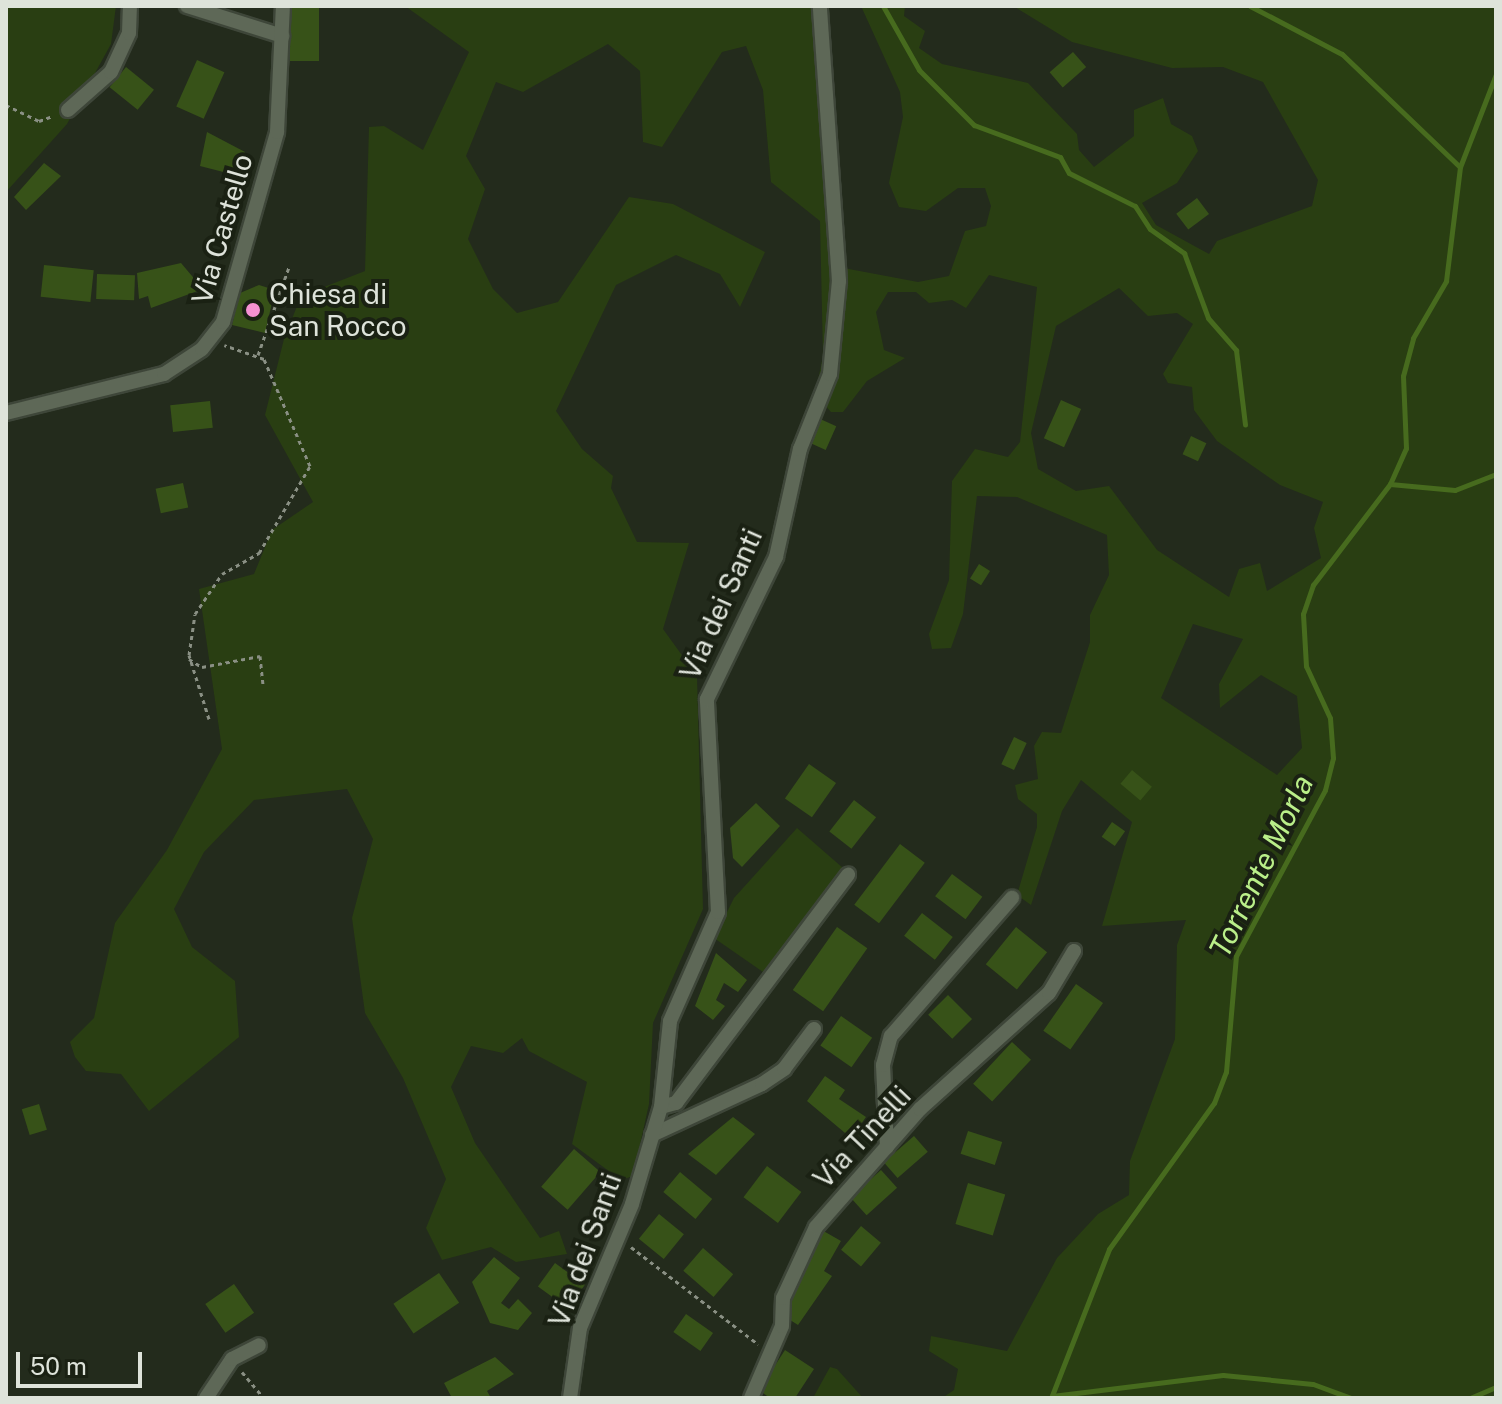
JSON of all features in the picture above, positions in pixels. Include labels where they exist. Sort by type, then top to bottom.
[{"type":"street","points":[[68,110],[111,72],[129,33],[130,6]]},
{"type":"street","points":[[187,6],[282,36]]},
{"type":"street","name":"Via Castello","points":[[6,413],[164,374],[208,341],[223,322],[277,132],[283,6]]},
{"type":"street","name":"Via dei Santi","points":[[570,1398],[580,1328],[619,1237],[661,1107],[670,1021],[718,912],[707,699],[776,557],[800,449],[830,374],[839,281],[820,6]]},
{"type":"street","points":[[661,1107],[676,1103],[848,875]]},
{"type":"street","points":[[887,1147],[883,1065],[891,1036],[1012,898]]},
{"type":"street","name":"Via Tinelli","points":[[751,1398],[771,1352],[783,1298],[816,1227],[887,1147],[1049,993],[1074,951]]},
{"type":"street","points":[[652,1135],[773,1076],[814,1029]]},
{"type":"street","points":[[206,1398],[232,1359],[259,1345]]},
{"type":"path","points":[[6,105],[39,121],[68,110]]},
{"type":"path","points":[[209,719],[189,659],[205,594],[259,553],[308,479],[306,452],[258,355],[289,267]]},
{"type":"path","points":[[208,341],[258,355]]},
{"type":"path","points":[[189,659],[202,667],[260,656],[263,684]]},
{"type":"path","points":[[619,1237],[771,1352]]},
{"type":"path","points":[[232,1359],[264,1398]]},
{"type":"green space","points":[[6,6],[116,6],[111,44],[67,124],[6,192]]},
{"type":"green space","points":[[405,6],[829,6],[833,266],[918,282],[949,276],[965,231],[986,226],[991,206],[985,188],[958,188],[926,211],[899,207],[889,183],[903,117],[900,92],[861,6],[905,6],[904,16],[925,31],[919,48],[942,64],[1028,83],[1077,134],[1079,150],[1094,167],[1134,136],[1134,110],[1163,98],[1171,124],[1192,136],[1198,151],[1177,183],[1142,203],[1156,225],[1209,254],[1217,241],[1312,206],[1318,180],[1263,82],[1223,67],[1172,68],[1072,42],[1013,6],[1496,6],[1496,1398],[942,1398],[954,1390],[958,1369],[929,1351],[931,1336],[1007,1351],[1057,1258],[1098,1214],[1129,1195],[1130,1161],[1175,1039],[1177,945],[1186,920],[1102,926],[1132,822],[1081,780],[1062,811],[1031,905],[1017,895],[1037,827],[1037,814],[1018,799],[1015,785],[1038,779],[1034,746],[1042,732],[1061,733],[1090,642],[1090,615],[1109,575],[1107,535],[1017,497],[977,496],[963,614],[951,648],[932,649],[929,634],[949,580],[952,481],[975,449],[1008,457],[1020,442],[1037,287],[989,275],[966,308],[952,300],[929,303],[916,292],[888,292],[876,312],[884,350],[905,358],[867,381],[843,412],[831,412],[815,394],[823,356],[820,221],[771,182],[763,90],[746,46],[722,52],[662,147],[643,142],[640,71],[608,44],[523,92],[496,82],[466,156],[485,189],[468,239],[493,289],[517,313],[558,302],[629,197],[673,204],[765,252],[740,307],[720,274],[676,255],[616,285],[556,411],[582,449],[613,476],[611,488],[637,542],[689,543],[663,629],[697,676],[703,909],[653,1023],[649,1104],[633,1176],[621,1180],[572,1144],[587,1082],[529,1051],[522,1038],[503,1053],[471,1046],[451,1087],[475,1143],[540,1238],[559,1231],[567,1254],[516,1262],[491,1247],[442,1260],[426,1228],[446,1179],[403,1078],[365,1013],[352,918],[373,839],[347,789],[254,800],[204,852],[174,909],[192,947],[235,981],[239,1037],[149,1111],[121,1074],[86,1071],[75,1057],[70,1042],[94,1018],[115,923],[167,850],[222,749],[199,589],[254,574],[272,530],[313,502],[265,415],[284,339],[301,296],[365,271],[369,127],[384,126],[423,150],[469,52]],"holes":[[[1119,288],[1148,316],[1177,313],[1193,324],[1163,374],[1168,383],[1192,387],[1194,410],[1217,441],[1280,485],[1323,502],[1314,528],[1321,558],[1267,591],[1260,563],[1239,569],[1229,597],[1157,550],[1109,486],[1076,491],[1038,469],[1031,433],[1056,326]],[[1193,624],[1243,639],[1219,684],[1220,708],[1261,675],[1297,696],[1302,748],[1277,775],[1161,698]]]},
{"type":"green space","points":[[797,828],[843,868],[763,972],[714,938],[734,898]]},
{"type":"green space","points":[[830,1367],[837,1369],[863,1398],[813,1398]]},
{"type":"building","points":[[290,6],[319,6],[319,61],[290,61]]},
{"type":"building","points":[[1073,52],[1086,67],[1063,87],[1050,72]]},
{"type":"building","points":[[197,60],[224,72],[204,119],[176,107]]},
{"type":"building","points":[[126,67],[154,90],[138,110],[110,87]]},
{"type":"building","points":[[207,132],[245,152],[235,175],[200,166]]},
{"type":"building","points":[[44,163],[61,176],[26,210],[14,197]]},
{"type":"building","points":[[1197,198],[1209,214],[1188,230],[1176,214]]},
{"type":"building","points":[[181,263],[203,289],[151,308],[148,296],[139,299],[137,273]]},
{"type":"building","points":[[44,265],[94,270],[90,302],[41,297]]},
{"type":"building","points":[[97,274],[135,275],[134,300],[96,299]]},
{"type":"building","name":"Chiesa di San Rocco","points":[[259,285],[275,290],[265,333],[232,325],[240,293]]},
{"type":"building","points":[[1061,400],[1081,409],[1064,447],[1044,438]]},
{"type":"building","points":[[210,401],[213,428],[173,432],[170,405]]},
{"type":"building","points":[[818,418],[836,426],[826,450],[807,442]]},
{"type":"building","points":[[1191,436],[1206,443],[1198,461],[1183,454]]},
{"type":"building","points":[[183,483],[188,507],[161,513],[156,489]]},
{"type":"building","points":[[979,564],[990,571],[981,585],[970,578]]},
{"type":"building","points":[[1014,737],[1027,743],[1014,770],[1001,764]]},
{"type":"building","points":[[809,764],[836,783],[812,817],[785,798]]},
{"type":"building","points":[[1132,770],[1152,787],[1140,801],[1120,784]]},
{"type":"building","points":[[854,800],[876,817],[851,849],[829,832]]},
{"type":"building","points":[[756,803],[780,826],[742,867],[733,858],[730,828]]},
{"type":"building","points":[[1112,822],[1125,831],[1115,846],[1102,837]]},
{"type":"building","points":[[900,844],[925,863],[879,923],[854,905]]},
{"type":"building","points":[[952,874],[982,897],[965,919],[935,896]]},
{"type":"building","points":[[922,913],[953,937],[935,960],[904,936]]},
{"type":"building","points":[[837,927],[867,948],[823,1011],[793,990]]},
{"type":"building","points":[[1016,927],[1047,952],[1017,989],[986,964]]},
{"type":"building","points":[[716,953],[747,980],[738,992],[724,983],[716,1000],[725,1006],[713,1020],[695,1006]]},
{"type":"building","points":[[1076,984],[1103,1003],[1070,1050],[1043,1031]]},
{"type":"building","points":[[948,995],[972,1019],[952,1039],[928,1015]]},
{"type":"building","points":[[841,1016],[872,1038],[851,1067],[820,1045]]},
{"type":"building","points":[[1012,1042],[1031,1060],[992,1101],[973,1084]]},
{"type":"building","points":[[825,1076],[845,1090],[839,1099],[866,1117],[851,1138],[807,1101]]},
{"type":"building","points":[[39,1104],[47,1130],[30,1135],[22,1109]]},
{"type":"building","points":[[733,1117],[755,1134],[716,1175],[688,1154]]},
{"type":"building","points":[[968,1131],[1002,1142],[995,1165],[961,1154]]},
{"type":"building","points":[[914,1136],[928,1152],[898,1178],[884,1162]]},
{"type":"building","points":[[574,1149],[600,1172],[568,1210],[541,1187]]},
{"type":"building","points":[[767,1166],[801,1192],[778,1223],[744,1197]]},
{"type":"building","points":[[881,1170],[897,1188],[867,1215],[851,1197]]},
{"type":"building","points":[[680,1172],[712,1199],[695,1219],[663,1192]]},
{"type":"building","points":[[968,1183],[1005,1194],[993,1236],[955,1224]]},
{"type":"building","points":[[659,1214],[684,1234],[664,1259],[639,1239]]},
{"type":"building","points":[[861,1226],[881,1243],[861,1266],[841,1250]]},
{"type":"building","points":[[820,1229],[841,1241],[824,1271],[832,1276],[798,1325],[787,1318],[787,1298]]},
{"type":"building","points":[[703,1248],[733,1274],[714,1297],[683,1271]]},
{"type":"building","points":[[494,1257],[520,1278],[501,1303],[509,1309],[518,1299],[532,1313],[518,1330],[490,1323],[472,1282]]},
{"type":"building","points":[[555,1263],[585,1285],[568,1308],[538,1286]]},
{"type":"building","points":[[439,1273],[459,1303],[414,1334],[393,1304]]},
{"type":"building","points":[[234,1284],[254,1313],[225,1333],[205,1304]]},
{"type":"building","points":[[686,1314],[713,1333],[700,1351],[673,1332]]},
{"type":"building","points":[[785,1350],[814,1369],[795,1398],[770,1398],[759,1390]]},
{"type":"building","points":[[495,1357],[514,1374],[487,1391],[491,1398],[452,1398],[444,1383]]},
{"type":"waterway","points":[[883,6],[919,70],[974,125],[1060,157],[1069,173],[1135,206],[1150,229],[1184,253],[1208,318],[1236,350],[1245,424]]},
{"type":"waterway","points":[[1250,6],[1342,54],[1460,167]]},
{"type":"waterway","name":"Torrente Morla","points":[[1051,1398],[1109,1249],[1214,1103],[1226,1072],[1236,956],[1325,790],[1333,758],[1330,718],[1306,666],[1303,614],[1313,585],[1390,484],[1406,448],[1403,376],[1413,338],[1446,281],[1460,167],[1496,74]]},
{"type":"waterway","points":[[1390,484],[1455,490],[1496,474]]},
{"type":"waterway","points":[[1052,1396],[1223,1375],[1313,1384],[1351,1398]]},
{"type":"waterway","points":[[1470,1398],[1496,1387]]},
{"type":"place","name":"Chiesa di San Rocco","points":[[253,310]]}]
